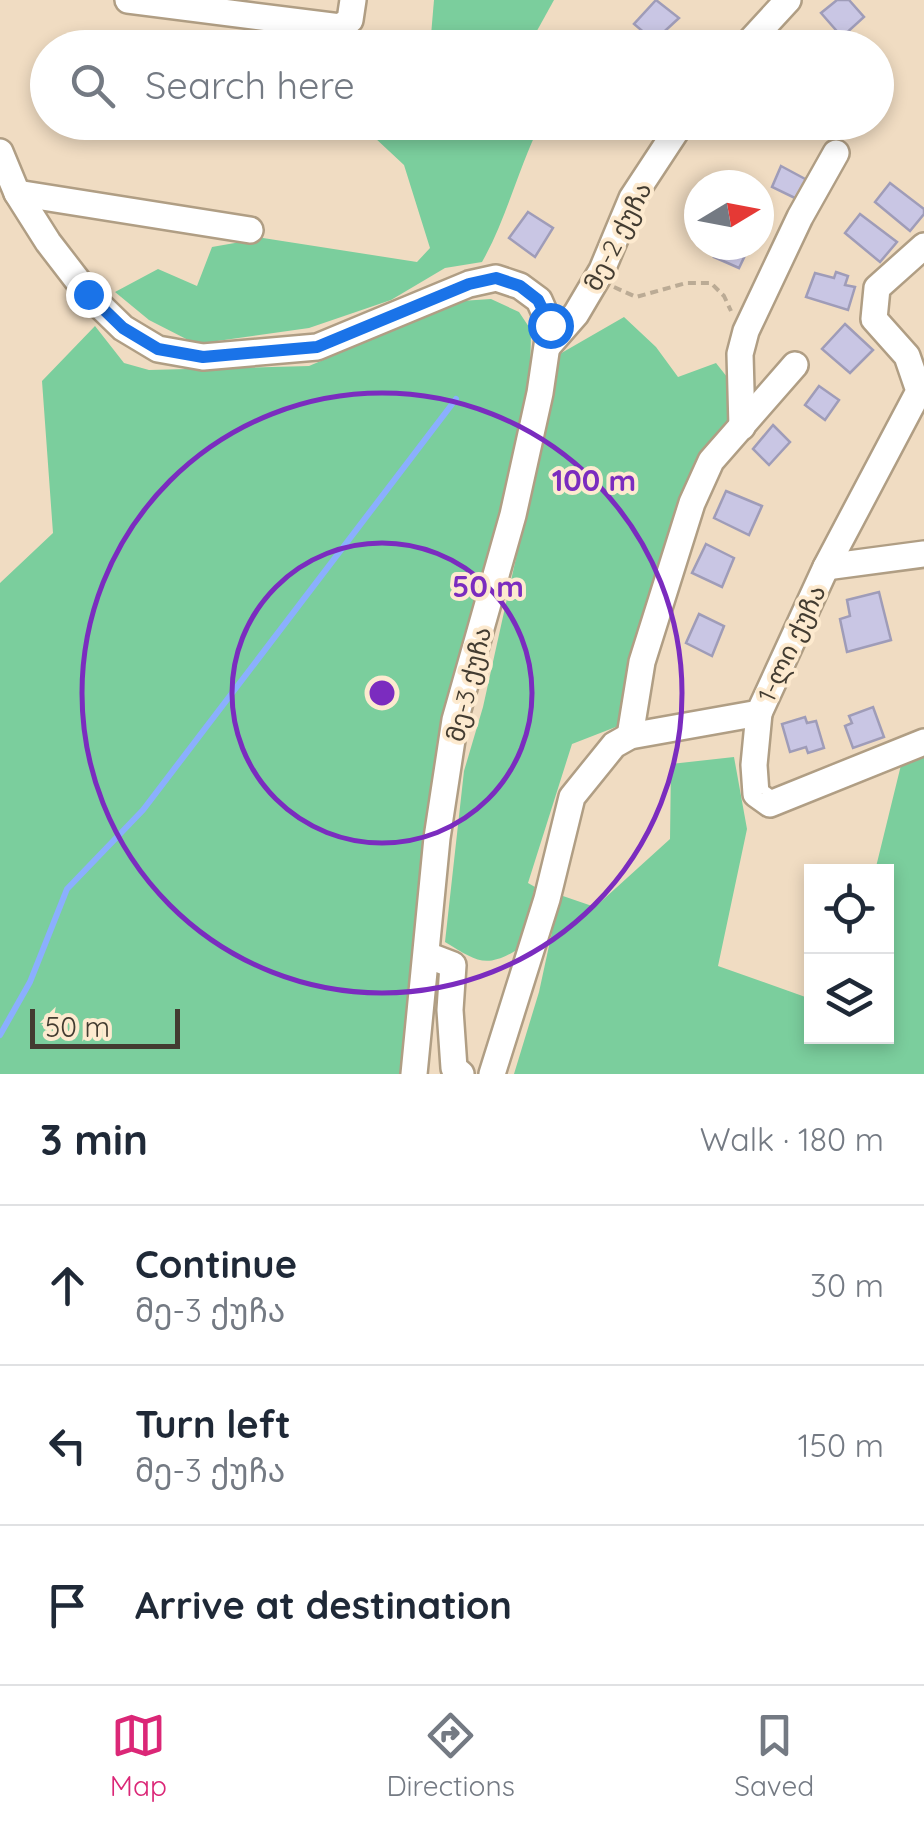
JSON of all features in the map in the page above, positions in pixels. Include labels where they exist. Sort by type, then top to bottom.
[{"type":"street","points":[[128,0],[340,26],[350,20],[353,0]]},
{"type":"street","points":[[760,30],[788,0]]},
{"type":"street","name":"მე-2 ქუჩა","points":[[548,346],[576,314],[632,198],[670,140]]},
{"type":"street","name":"მე-3 ქუჩა","points":[[0,152],[16,193],[88,294],[123,328],[158,349],[203,357],[317,347],[426,300],[496,278],[520,286],[538,300],[550,325],[513,514],[456,720],[437,838],[414,1074]]},
{"type":"street","points":[[742,427],[740,354],[745,338],[800,216],[836,153]]},
{"type":"street","points":[[16,193],[250,230]]},
{"type":"street","name":"1-ლი ქუჩა","points":[[630,736],[759,713],[826,567],[921,392],[907,356],[874,319],[877,288],[924,246]]},
{"type":"street","points":[[492,1074],[546,899],[572,796],[614,746],[630,736],[642,662],[692,503],[711,461],[795,365]]},
{"type":"street","points":[[826,567],[924,554]]},
{"type":"street","points":[[759,713],[754,765],[756,794],[770,804],[924,742]]},
{"type":"street","points":[[427,955],[453,965],[452,1048],[454,1068],[461,1074]]},
{"type":"path","points":[[596,279],[636,297],[686,283],[711,283],[724,296],[745,338]]},
{"type":"green space","points":[[434,0],[554,0],[537,30],[431,30]]},
{"type":"green space","points":[[377,140],[534,140],[482,262],[445,268],[391,300],[309,328],[196,344],[149,320],[115,292],[158,269],[197,286],[212,247],[263,238],[417,262],[430,248],[404,165]]},
{"type":"green space","points":[[491,299],[519,312],[531,330],[530,382],[477,609],[437,741],[405,1074],[0,1074],[0,583],[53,533],[42,381],[95,326],[124,363],[149,370],[309,366],[461,301]]},
{"type":"green space","points":[[624,317],[656,347],[678,377],[716,363],[731,382],[730,423],[626,723],[572,744],[528,883],[535,887],[520,948],[498,959],[481,960],[445,942],[464,771],[483,707],[558,355]]},
{"type":"green space","points":[[734,757],[747,829],[718,966],[804,997],[804,1044],[894,1044],[894,864],[877,864],[901,765],[924,757],[924,1074],[514,1074],[539,992],[560,895],[595,907],[670,839],[671,764]]},
{"type":"building","points":[[656,0],[679,18],[666,30],[641,30],[634,24]]},
{"type":"building","points":[[837,0],[849,0],[864,17],[850,30],[836,30],[821,13]]},
{"type":"building","points":[[781,166],[807,180],[797,199],[774,188]]},
{"type":"building","points":[[890,183],[924,209],[910,231],[875,202]]},
{"type":"building","points":[[528,212],[553,228],[535,257],[509,238]]},
{"type":"building","points":[[860,214],[897,242],[880,262],[845,233]]},
{"type":"building","points":[[721,260],[743,260],[739,268]]},
{"type":"building","points":[[836,272],[848,276],[845,285],[855,287],[848,310],[806,297],[815,273],[834,278]]},
{"type":"building","points":[[845,324],[873,350],[850,373],[822,349]]},
{"type":"building","points":[[819,386],[839,400],[825,420],[805,405]]},
{"type":"building","points":[[773,425],[790,442],[769,465],[753,449]]},
{"type":"building","points":[[726,491],[762,506],[749,535],[714,518]]},
{"type":"building","points":[[706,544],[734,558],[722,587],[692,573]]},
{"type":"building","points":[[879,592],[891,640],[847,652],[840,619],[850,616],[847,600]]},
{"type":"building","points":[[699,614],[724,626],[712,656],[686,643]]},
{"type":"building","points":[[873,707],[884,737],[853,748],[845,726],[852,723],[849,716]]},
{"type":"building","points":[[805,717],[807,723],[816,721],[824,748],[808,753],[806,747],[790,752],[782,724]]},
{"type":"waterway","points":[[0,1035],[30,982],[67,889],[143,810],[456,399]]},
{"type":"route","points":[[88,294],[123,328],[158,349],[203,357],[317,347],[469,284],[496,278],[520,286],[538,300],[550,325]]}]
